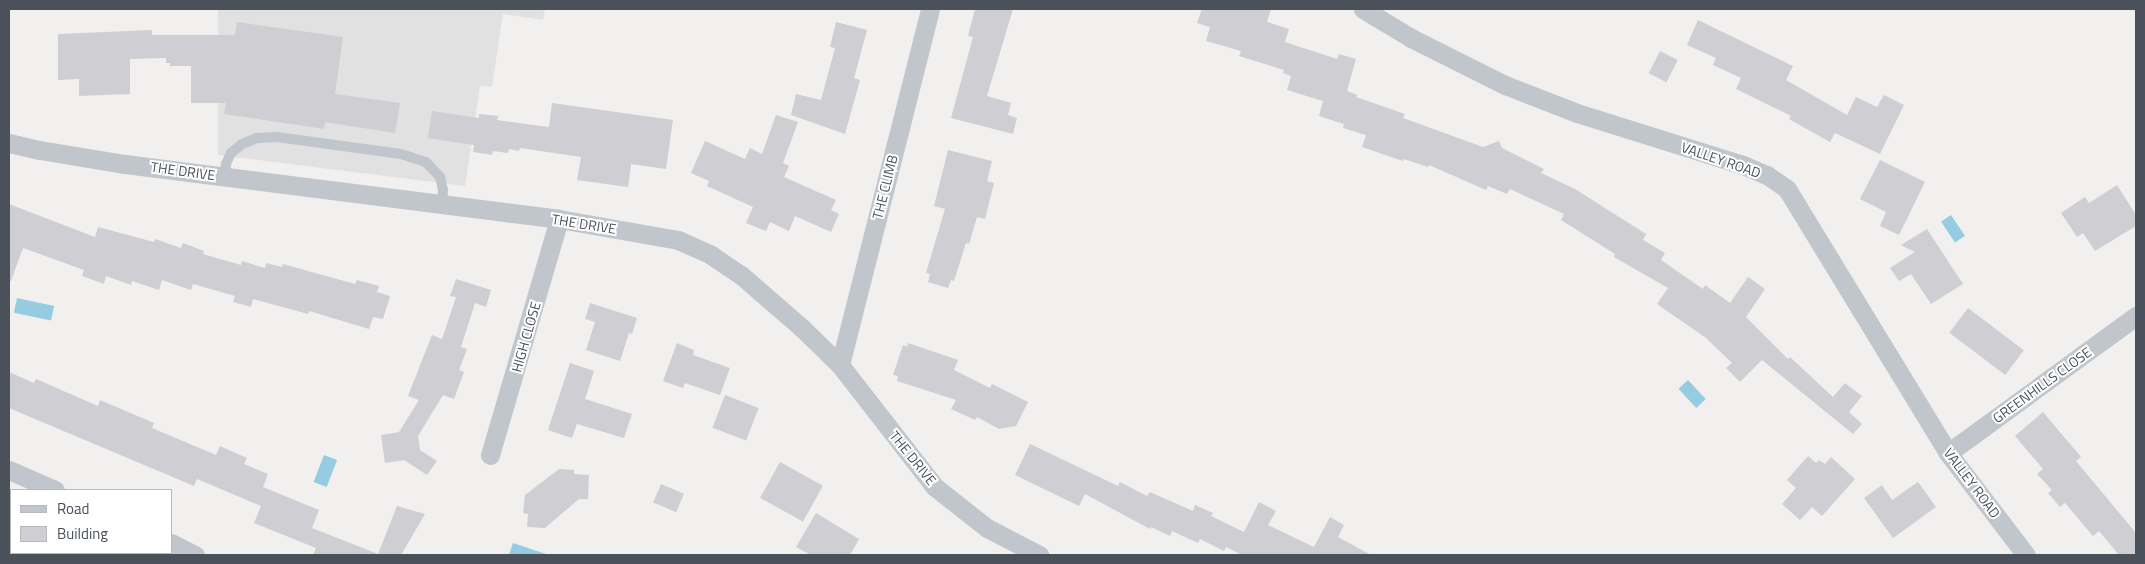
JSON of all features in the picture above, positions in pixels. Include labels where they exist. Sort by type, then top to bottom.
[{"type":"street","name":"THE CLIMB","points":[[840,365],[930,9]]},
{"type":"street","name":"VALLEY ROAD","points":[[1363,9],[1411,38],[1505,85],[1577,113],[1743,165],[1767,174],[1787,190],[1948,453],[2026,555]]},
{"type":"street","name":"THE DRIVE","points":[[9,143],[49,152],[225,177],[559,219],[678,240],[711,255],[742,275],[802,328],[840,365],[936,487],[987,528],[1039,555]]},
{"type":"street","name":"HIGH CLOSE","points":[[490,455],[559,219]]},
{"type":"street","name":"GREENHILLS CLOSE","points":[[1948,453],[2136,316]]},
{"type":"street","points":[[9,470],[53,489]]},
{"type":"street","points":[[172,544],[195,555]]},
{"type":"lane","points":[[225,177],[226,164],[231,153],[242,144],[257,138],[277,137],[401,154],[426,162],[440,177],[443,190],[442,205]]},
{"type":"shaded area","points":[[218,9],[545,9],[543,20],[503,14],[492,87],[480,86],[465,186],[218,155]]},
{"type":"water","points":[[1951,215],[1965,236],[1955,242],[1941,222]]},
{"type":"water","points":[[17,298],[54,306],[51,321],[14,313]]},
{"type":"water","points":[[1688,380],[1706,399],[1696,408],[1678,389]]},
{"type":"water","points":[[324,455],[337,460],[327,487],[314,482]]},
{"type":"water","points":[[513,543],[546,554],[509,555]]},
{"type":"building","points":[[975,9],[1013,9],[987,96],[1011,103],[1008,115],[1017,118],[1013,134],[951,118],[973,37],[968,36]]},
{"type":"building","points":[[1202,9],[1271,9],[1267,22],[1289,29],[1285,42],[1337,59],[1339,54],[1356,59],[1347,91],[1357,95],[1356,97],[1405,114],[1403,118],[1483,147],[1499,141],[1502,148],[1544,169],[1541,173],[1575,189],[1646,234],[1643,240],[1665,253],[1661,260],[1703,289],[1705,285],[1730,303],[1748,277],[1765,289],[1746,317],[1788,359],[1790,357],[1833,397],[1845,383],[1862,396],[1849,412],[1862,424],[1853,434],[1762,360],[1740,382],[1726,368],[1732,363],[1706,338],[1657,304],[1668,288],[1614,257],[1615,254],[1561,220],[1564,214],[1510,189],[1507,194],[1488,186],[1486,190],[1429,165],[1428,167],[1404,159],[1403,161],[1362,147],[1366,135],[1343,128],[1344,124],[1319,116],[1323,101],[1287,90],[1291,76],[1283,73],[1284,70],[1239,56],[1241,51],[1206,41],[1210,27],[1197,23]]},
{"type":"building","points":[[1698,20],[1793,66],[1786,80],[1847,115],[1856,97],[1877,107],[1884,95],[1904,105],[1880,154],[1835,133],[1830,142],[1789,119],[1791,116],[1736,89],[1741,78],[1713,65],[1716,58],[1687,45]]},
{"type":"building","points":[[237,22],[343,37],[335,94],[400,103],[395,133],[325,122],[324,129],[224,114],[226,103],[191,103],[191,66],[170,66],[170,63],[166,63],[166,58],[130,59],[130,94],[79,96],[79,79],[58,80],[58,34],[152,30],[152,35],[235,35]]},
{"type":"building","points":[[836,22],[867,30],[854,78],[860,80],[845,134],[791,115],[796,94],[821,100],[835,48],[830,47]]},
{"type":"building","points":[[1660,51],[1678,60],[1666,82],[1649,73]]},
{"type":"building","points":[[552,103],[673,120],[666,169],[631,164],[628,187],[577,180],[581,157],[520,148],[519,151],[509,149],[508,153],[493,151],[492,155],[473,152],[474,145],[428,138],[432,111],[479,118],[479,114],[498,116],[497,120],[549,127]]},
{"type":"building","points":[[776,115],[798,122],[783,163],[789,166],[784,177],[836,200],[831,210],[839,214],[831,232],[795,216],[789,231],[770,222],[766,231],[746,223],[753,207],[707,186],[709,181],[691,173],[705,141],[745,159],[750,148],[762,154]]},
{"type":"building","points":[[948,150],[992,161],[987,181],[994,183],[985,219],[977,217],[969,244],[966,243],[954,281],[951,280],[948,288],[928,282],[930,274],[926,273],[945,209],[934,206]]},
{"type":"building","points":[[1880,160],[1925,182],[1899,235],[1880,226],[1886,212],[1860,199]]},
{"type":"building","points":[[2117,185],[2136,215],[2136,226],[2095,251],[2083,233],[2077,237],[2061,213],[2085,197],[2089,203]]},
{"type":"building","points":[[9,204],[95,237],[98,227],[154,242],[155,239],[181,248],[183,243],[204,251],[203,254],[241,265],[242,261],[265,268],[266,263],[282,267],[283,264],[355,284],[357,280],[379,286],[377,292],[390,296],[383,319],[373,317],[369,329],[309,311],[308,314],[253,299],[251,307],[233,302],[235,296],[193,284],[191,290],[162,280],[159,290],[132,281],[131,285],[106,276],[104,284],[82,276],[84,270],[23,248],[11,281],[9,281]]},
{"type":"building","points":[[1927,229],[1963,284],[1931,304],[1911,274],[1899,281],[1890,268],[1915,252],[1901,245]]},
{"type":"building","points":[[456,279],[491,290],[486,307],[475,303],[461,347],[467,349],[459,370],[464,372],[454,399],[443,395],[418,436],[420,450],[437,461],[427,475],[404,460],[385,463],[381,435],[399,432],[419,400],[408,396],[432,335],[442,339],[456,297],[450,296]]},
{"type":"building","points":[[590,303],[637,318],[632,334],[629,333],[620,361],[586,350],[595,322],[585,319]]},
{"type":"building","points":[[1968,308],[2024,350],[2005,375],[1949,333]]},
{"type":"building","points":[[677,343],[694,350],[693,355],[730,368],[720,395],[685,383],[683,388],[663,381]]},
{"type":"building","points":[[908,343],[958,360],[954,370],[990,388],[992,384],[1028,402],[1016,426],[999,429],[977,417],[975,420],[951,409],[956,400],[897,381],[898,376],[893,375],[903,345],[907,347]]},
{"type":"building","points":[[570,363],[594,371],[585,399],[632,414],[624,438],[577,424],[572,438],[548,430]]},
{"type":"building","points":[[9,372],[34,383],[36,379],[98,406],[100,400],[154,423],[152,428],[216,455],[220,446],[247,458],[244,464],[268,474],[263,487],[319,510],[312,528],[378,554],[397,506],[425,514],[401,555],[313,555],[316,548],[254,523],[261,506],[197,479],[194,486],[9,408]]},
{"type":"building","points":[[725,395],[759,408],[746,441],[712,428]]},
{"type":"building","points":[[2043,412],[2081,457],[2076,461],[2136,533],[2136,555],[2119,555],[2099,531],[2093,536],[2065,503],[2060,507],[2048,493],[2052,490],[2037,474],[2043,469],[2015,436]]},
{"type":"building","points":[[1030,444],[1118,486],[1120,482],[1147,496],[1150,492],[1193,511],[1195,505],[1213,513],[1211,516],[1244,532],[1259,502],[1276,511],[1268,525],[1314,547],[1330,517],[1344,525],[1338,537],[1371,555],[1242,555],[1226,547],[1224,551],[1200,539],[1198,543],[1172,531],[1170,536],[1151,527],[1150,529],[1085,494],[1079,506],[1015,475]]},
{"type":"building","points":[[1808,456],[1816,463],[1819,460],[1825,464],[1831,457],[1855,479],[1822,516],[1812,507],[1800,520],[1782,504],[1796,488],[1787,480]]},
{"type":"building","points":[[780,462],[823,486],[803,522],[760,498]]},
{"type":"building","points":[[559,469],[574,470],[574,474],[589,475],[588,499],[579,499],[545,528],[527,527],[528,514],[523,513],[525,495]]},
{"type":"building","points":[[1918,482],[1936,507],[1893,538],[1864,498],[1882,485],[1892,500]]},
{"type":"building","points":[[661,484],[684,494],[676,512],[653,502]]},
{"type":"building","points":[[816,513],[859,539],[850,555],[811,555],[796,547]]}]
